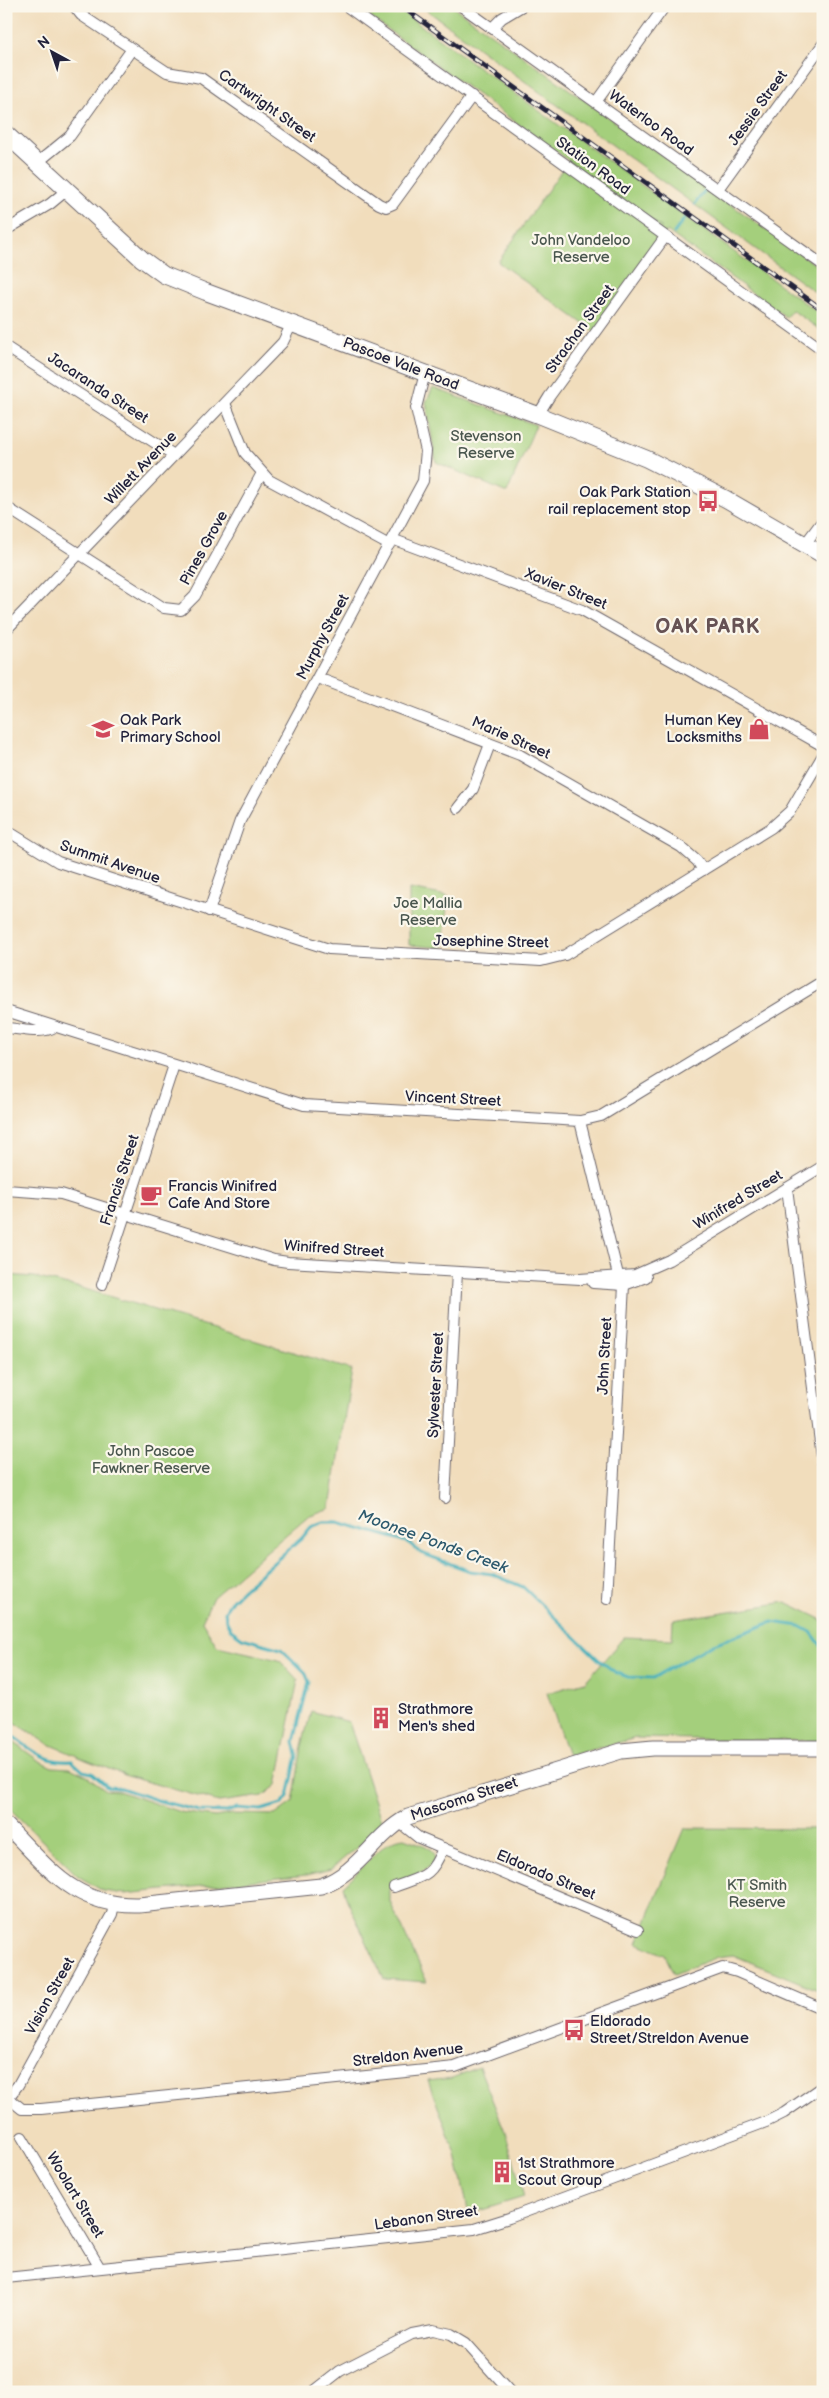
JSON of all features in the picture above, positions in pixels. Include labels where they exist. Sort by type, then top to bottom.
[{"type":"main road","name":"Pascoe Vale Road","points":[[6,134],[128,248],[164,275],[538,415],[682,476],[823,555]]},
{"type":"main road","name":"Mascoma Street","points":[[6,1825],[70,1888],[89,1898],[114,1905],[139,1905],[321,1886],[340,1879],[399,1822],[433,1808],[621,1751],[653,1748],[823,1748]]},
{"type":"street","points":[[37,163],[70,136],[132,49],[81,15],[74,6]]},
{"type":"street","name":"Station Road","points":[[346,6],[823,350]]},
{"type":"street","name":"Waterloo Road","points":[[461,6],[823,265]]},
{"type":"street","points":[[492,28],[502,18],[522,6]]},
{"type":"street","points":[[596,102],[665,6]]},
{"type":"street","name":"Jessie Street","points":[[718,189],[823,44]]},
{"type":"street","name":"Cartwright Street","points":[[132,49],[167,72],[201,78],[379,204],[386,207],[393,204],[472,96]]},
{"type":"street","points":[[6,230],[50,204],[67,190]]},
{"type":"street","name":"Strachan Street","points":[[538,415],[665,236]]},
{"type":"street","name":"Willett Avenue","points":[[6,630],[225,403],[282,342],[292,324]]},
{"type":"street","name":"Jacaranda Street","points":[[6,347],[174,455]]},
{"type":"street","name":"Murphy Street","points":[[210,911],[240,821],[423,481],[426,451],[417,419],[416,403],[425,373]]},
{"type":"street","name":"Xavier Street","points":[[225,403],[238,442],[262,473],[275,483],[391,542],[582,610],[823,746]]},
{"type":"street","name":"Pines Grove","points":[[80,554],[164,608],[181,610],[195,596],[262,473]]},
{"type":"street","points":[[6,507],[80,554]]},
{"type":"street","points":[[805,544],[823,520]]},
{"type":"street","name":"Marie Street","points":[[318,678],[520,755],[681,847],[697,861],[703,870]]},
{"type":"street","points":[[458,808],[473,789],[490,744]]},
{"type":"street","name":"Josephine Street","points":[[210,911],[329,949],[541,962],[565,955],[783,819],[823,755]]},
{"type":"street","name":"Summit Avenue","points":[[6,830],[58,862],[210,911]]},
{"type":"street","name":"Vincent Street","points":[[8,1028],[23,1025],[28,1019],[304,1105],[580,1121],[601,1116],[823,981]]},
{"type":"street","points":[[6,1011],[28,1019]]},
{"type":"street","name":"Vincent Street","points":[[8,1028],[35,1032],[47,1031],[55,1027]]},
{"type":"street","name":"Francis Street","points":[[102,1285],[171,1064]]},
{"type":"street","points":[[580,1121],[618,1275],[624,1285]]},
{"type":"street","name":"Winifred Street","points":[[580,1279],[593,1283],[624,1285],[644,1278],[669,1260],[823,1166]]},
{"type":"street","points":[[787,1188],[823,1466]]},
{"type":"street","name":"Winifred Street","points":[[6,1190],[61,1194],[274,1260],[580,1279],[635,1275],[669,1260]]},
{"type":"street","name":"Sylvester Street","points":[[445,1498],[457,1272]]},
{"type":"street","name":"John Street","points":[[607,1600],[624,1285]]},
{"type":"street","name":"Eldorado Street","points":[[399,1822],[412,1835],[638,1930]]},
{"type":"street","points":[[394,1886],[430,1872],[437,1864],[443,1848]]},
{"type":"street","name":"Vision Street","points":[[7,2097],[18,2085],[112,1914],[114,1905]]},
{"type":"street","name":"Streldon Avenue","points":[[7,2097],[22,2109],[41,2110],[455,2067],[723,1968],[823,2009]]},
{"type":"street","name":"Lebanon Street","points":[[6,2278],[474,2229],[509,2218],[766,2122],[784,2113],[823,2086]]},
{"type":"street","name":"Woolart Street","points":[[22,2137],[100,2268]]},
{"type":"street","points":[[313,2392],[348,2367],[412,2334],[433,2330],[451,2334],[466,2343],[510,2392]]},
{"type":"green space","name":"John Vandeloo Reserve","points":[[355,6],[394,6],[823,316],[823,332],[792,310],[786,317],[667,231],[596,333],[498,262],[568,161],[662,228]]},
{"type":"green space","points":[[421,6],[452,6],[823,270],[823,298]]},
{"type":"green space","name":"Stevenson Reserve","points":[[433,388],[536,425],[507,493],[436,462],[426,402]]},
{"type":"green space","name":"Joe Mallia Reserve","points":[[409,889],[448,896],[443,948],[409,945]]},
{"type":"green space","name":"John Pascoe Fawkner Reserve","points":[[6,1275],[34,1277],[85,1289],[352,1370],[330,1508],[308,1516],[213,1597],[202,1621],[217,1646],[279,1660],[298,1680],[277,1785],[263,1796],[219,1802],[130,1777],[47,1743],[6,1717]]},
{"type":"green space","points":[[786,1602],[823,1620],[823,1741],[636,1738],[568,1756],[547,1693],[585,1682],[624,1637],[672,1639],[673,1620]]},
{"type":"green space","points":[[311,1711],[349,1722],[383,1826],[331,1869],[307,1875],[125,1894],[103,1891],[78,1876],[6,1805],[6,1737],[38,1760],[52,1767],[70,1768],[87,1776],[106,1790],[118,1791],[180,1812],[215,1817],[233,1814],[275,1815],[293,1802],[302,1746]]},
{"type":"green space","name":"KT Smith Reserve","points":[[685,1828],[823,1829],[823,1992],[733,1955],[717,1957],[674,1974],[665,1955],[637,1943]]},
{"type":"green space","points":[[404,1838],[431,1849],[435,1857],[432,1863],[420,1873],[390,1884],[390,1902],[427,1982],[384,1979],[347,1900],[343,1886],[379,1850],[387,1844]]},
{"type":"green space","points":[[479,2067],[506,2134],[524,2197],[469,2214],[455,2151],[428,2081],[452,2078]]},
{"type":"waterway","points":[[695,204],[705,190]]},
{"type":"waterway","points":[[674,233],[685,218]]},
{"type":"waterway","name":"Moonee Ponds Creek","points":[[6,1731],[44,1757],[53,1760],[72,1761],[83,1771],[92,1773],[108,1787],[121,1788],[160,1801],[199,1811],[227,1812],[237,1808],[261,1810],[282,1804],[288,1796],[292,1779],[297,1755],[294,1741],[309,1682],[305,1672],[281,1649],[242,1638],[231,1630],[226,1620],[225,1611],[242,1590],[302,1538],[311,1527],[323,1522],[338,1522],[394,1538],[409,1543],[421,1553],[470,1571],[492,1574],[523,1587],[599,1660],[615,1672],[628,1677],[653,1678],[711,1645],[772,1622],[800,1626],[811,1632],[823,1648]]},
{"type":"railway","points":[[401,6],[823,310]]},
{"type":"place","name":"Oak Park Station rail replacement stop","points":[[708,501]]},
{"type":"place","name":"Oak Park Primary School","points":[[103,729]]},
{"type":"place","name":"Human Key Locksmiths","points":[[759,729]]},
{"type":"place","name":"Francis Winifred Cafe And Store","points":[[151,1195]]},
{"type":"place","name":"Strathmore Men's shed","points":[[381,1718]]},
{"type":"place","name":"Eldorado Street/Streldon Avenue","points":[[574,2030]]},
{"type":"place","name":"1st Strathmore Scout Group","points":[[502,2172]]},
{"type":"district","name":"OAK PARK","points":[[708,627]]}]
